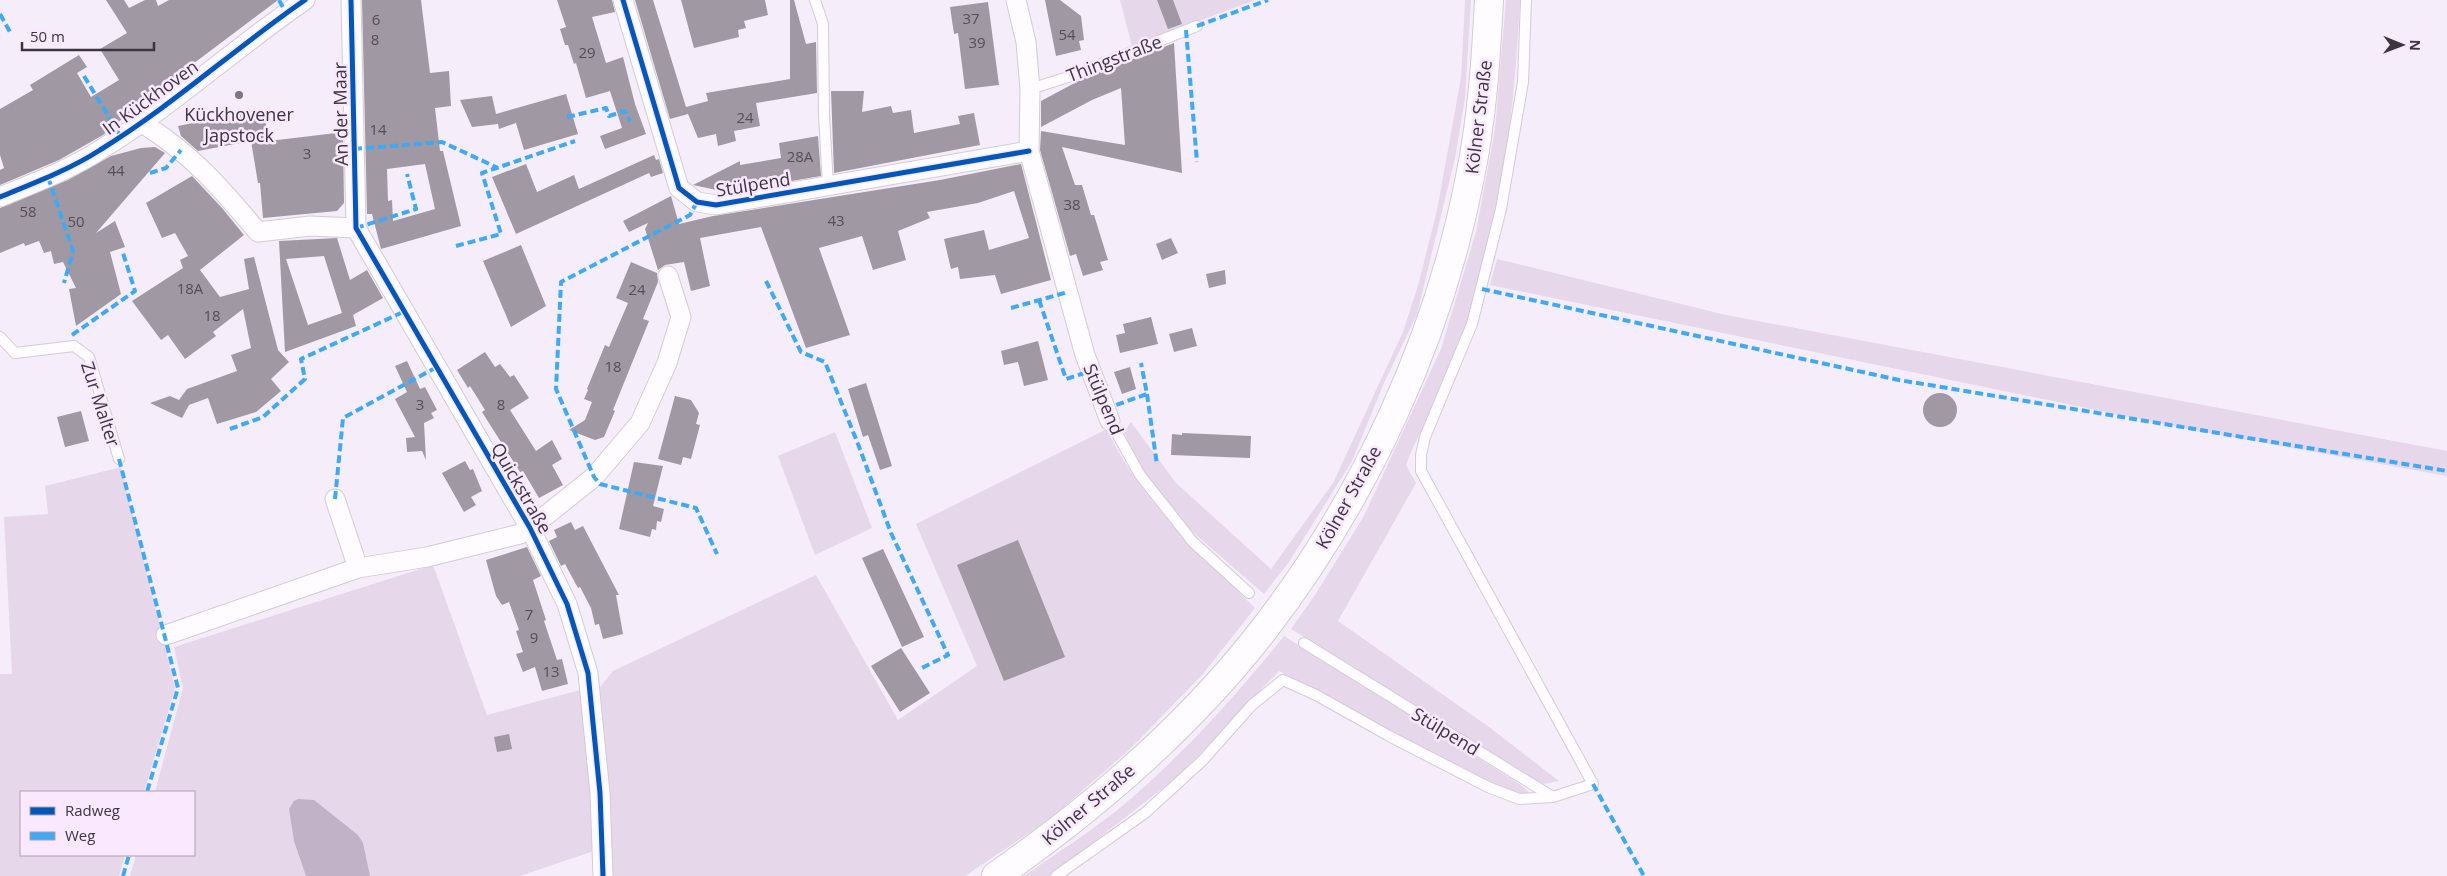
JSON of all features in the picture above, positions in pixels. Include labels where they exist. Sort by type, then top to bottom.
[{"type":"main road","name":"Kölner Straße","points":[[996,876],[1084,809],[1158,745],[1222,678],[1264,628],[1301,577],[1357,484],[1408,377],[1443,283],[1458,230],[1470,177],[1478,124],[1484,77],[1489,0]]},
{"type":"street","name":"In Kückhoven","points":[[0,197],[98,152],[142,123],[249,40],[305,0]]},
{"type":"street","name":"An der Maar","points":[[351,0],[356,228]]},
{"type":"street","name":"Stülpend","points":[[623,0],[679,188],[697,202],[716,205],[1028,151],[1085,355],[1110,421]]},
{"type":"street","points":[[1016,0],[1026,42],[1030,89],[1028,151]]},
{"type":"street","points":[[142,123],[169,140],[209,175],[258,232],[310,226],[356,228]]},
{"type":"street","name":"Quickstraße","points":[[356,228],[530,528],[567,604],[588,673],[600,793],[602,876]]},
{"type":"street","name":"Quickstraße","points":[[530,528],[594,477],[640,423],[667,363],[681,317],[668,276]]},
{"type":"street","points":[[336,499],[358,568]]},
{"type":"street","points":[[166,635],[358,568],[427,557],[520,534],[530,528]]},
{"type":"lane","points":[[814,0],[823,24],[824,116],[828,186]]},
{"type":"lane","points":[[1056,876],[1145,813],[1203,760],[1252,705],[1283,680],[1316,695],[1391,738],[1488,787],[1519,799],[1553,797],[1593,784],[1421,471],[1421,455],[1425,437],[1472,324],[1501,210],[1523,82],[1526,0]]},
{"type":"lane","name":"Thingstraße","points":[[1030,89],[1068,77],[1197,26]]},
{"type":"lane","name":"Zur Malter","points":[[0,337],[16,353],[74,346],[89,357],[119,459]]},
{"type":"lane","name":"Stülpend","points":[[1110,421],[1140,475],[1192,542],[1249,593]]},
{"type":"lane","name":"Stülpend","points":[[1304,643],[1553,797]]},
{"type":"shaded area","points":[[1120,0],[1255,0],[1132,46]]},
{"type":"shaded area","points":[[1465,0],[1471,0],[1465,98],[1455,158],[1417,314],[1384,383],[1352,461],[1289,562],[1264,594],[1180,521],[1136,459],[1124,432],[1131,422],[1176,483],[1271,569],[1333,483],[1403,332],[1419,282],[1437,210],[1461,78]]},
{"type":"shaded area","points":[[1506,0],[1520,0],[1513,93],[1501,185],[1493,231],[1482,276],[1454,365],[1406,465],[1416,483],[1338,621],[1489,727],[1559,781],[1543,784],[1291,629],[1315,595],[1364,516],[1441,349],[1476,232],[1495,129]]},
{"type":"shaded area","points":[[1497,259],[1726,315],[2447,451],[2447,476],[2193,430],[1490,285]]},
{"type":"shaded area","points":[[1107,429],[1135,478],[1153,502],[1193,547],[1255,608],[1203,674],[1130,749],[1050,819],[965,876],[608,876],[599,702],[600,687],[613,671],[816,575],[898,720],[977,666],[916,524]]},
{"type":"shaded area","points":[[835,432],[872,528],[815,555],[778,456]]},
{"type":"shaded area","points":[[121,467],[175,688],[144,791],[20,791],[20,856],[125,856],[119,876],[0,876],[0,674],[12,674],[4,517],[48,514],[45,486]]},
{"type":"shaded area","points":[[433,565],[487,715],[584,689],[597,850],[520,876],[130,876],[136,856],[195,856],[195,791],[155,791],[183,688],[174,647]]},
{"type":"shaded area","points":[[1284,636],[1521,785],[1532,795],[1521,796],[1478,779],[1279,671],[1181,774],[1050,876],[1024,876],[1102,822],[1148,783],[1209,723]]},
{"type":"shaded area","points":[[298,799],[314,800],[358,835],[363,843],[370,876],[306,876],[294,841],[289,809],[294,801]]},
{"type":"building","points":[[106,0],[124,0],[129,8],[145,0],[156,0],[158,6],[169,0],[278,0],[141,103],[103,135],[59,160],[0,185],[0,170],[4,168],[0,155],[0,109],[33,90],[30,85],[79,55],[87,67],[77,73],[91,97],[119,80],[100,49],[127,33]]},
{"type":"building","points":[[362,0],[421,0],[430,73],[449,71],[451,106],[435,108],[440,151],[443,151],[461,226],[381,249],[372,214],[367,214]],"holes":[[[425,164],[435,209],[393,221],[392,200],[388,201],[387,169]]]},
{"type":"building","points":[[557,0],[612,0],[615,12],[592,17],[606,63],[623,57],[635,104],[646,134],[605,149],[600,136],[622,128],[610,91],[586,98],[576,63],[574,64],[568,45],[565,45],[560,29],[566,27]]},
{"type":"building","points":[[635,0],[653,0],[686,107],[708,101],[706,93],[790,79],[790,0],[794,0],[806,44],[816,42],[817,93],[756,103],[760,126],[734,131],[736,141],[718,146],[716,134],[698,138],[686,109],[688,114],[670,119]]},
{"type":"building","points":[[681,0],[765,0],[768,15],[744,21],[746,28],[738,30],[739,37],[694,48]]},
{"type":"building","points":[[1045,0],[1060,0],[1081,16],[1084,40],[1079,41],[1081,50],[1056,56]]},
{"type":"building","points":[[1157,0],[1173,0],[1182,24],[1168,29]]},
{"type":"building","points":[[988,2],[999,85],[965,89],[958,33],[954,34],[950,7]]},
{"type":"building","points":[[1174,43],[1182,173],[1062,147],[1075,185],[1082,185],[1091,215],[1094,215],[1108,260],[1100,262],[1103,270],[1083,276],[1076,254],[1070,256],[1040,150],[1041,131],[1125,145],[1121,88],[1092,100],[1041,127],[1041,101],[1084,78]]},
{"type":"building","points":[[831,91],[864,91],[862,112],[891,106],[893,113],[911,110],[914,133],[960,124],[958,116],[974,113],[980,145],[834,173]]},
{"type":"building","points":[[566,94],[578,134],[524,150],[516,123],[499,129],[498,124],[472,127],[460,100],[492,96],[496,114]]},
{"type":"building","points":[[263,109],[269,141],[336,133],[337,139],[343,138],[344,203],[337,211],[263,218],[260,183],[258,183],[251,141],[198,151],[181,136],[178,126]]},
{"type":"building","points":[[818,136],[821,176],[726,192],[693,185],[740,161],[740,165],[781,158],[779,143]]},
{"type":"building","points":[[155,147],[165,153],[96,233],[115,221],[125,247],[110,252],[121,294],[76,326],[69,289],[76,288],[63,262],[54,264],[51,251],[44,253],[39,241],[25,246],[24,243],[0,253],[0,208],[68,180],[111,156],[141,148]]},
{"type":"building","points":[[654,155],[656,160],[659,159],[663,173],[651,177],[649,173],[516,234],[492,177],[526,164],[537,192],[574,175],[579,189]]},
{"type":"building","points":[[1021,164],[1051,280],[1001,294],[995,275],[960,279],[958,267],[951,269],[944,239],[984,230],[989,250],[1029,238],[1014,191],[978,203],[927,212],[930,218],[898,231],[906,260],[873,270],[862,236],[819,248],[850,335],[806,348],[761,227],[700,238],[710,286],[691,291],[684,262],[665,265],[658,270],[645,229],[648,223],[629,232],[623,221],[671,196],[679,224],[713,216],[940,180]]},
{"type":"building","points":[[192,176],[244,235],[200,270],[220,297],[249,289],[244,259],[254,257],[278,350],[289,362],[271,379],[281,391],[256,412],[217,424],[208,398],[189,405],[182,418],[150,403],[170,396],[179,400],[187,389],[237,371],[231,355],[251,348],[243,309],[213,332],[216,336],[185,359],[168,335],[161,340],[132,301],[183,268],[180,260],[188,256],[175,233],[162,238],[146,203]]},
{"type":"building","points":[[337,238],[350,280],[367,270],[383,298],[353,315],[356,326],[285,352],[279,241]],"holes":[[[324,256],[342,313],[308,325],[286,259]]]},
{"type":"building","points":[[1171,238],[1178,253],[1162,260],[1156,244]]},
{"type":"building","points":[[521,245],[546,306],[511,327],[483,261]]},
{"type":"building","points":[[631,262],[657,273],[658,282],[643,319],[649,321],[613,410],[615,411],[604,437],[595,440],[569,430],[585,420],[592,402],[584,399],[605,345],[609,347],[628,303],[616,298]]},
{"type":"building","points":[[1225,270],[1226,284],[1209,288],[1206,274]]},
{"type":"building","points":[[1151,317],[1158,344],[1120,353],[1116,335],[1125,333],[1123,324]]},
{"type":"building","points":[[1192,328],[1197,346],[1174,352],[1169,334]]},
{"type":"building","points":[[1038,341],[1048,380],[1024,386],[1018,362],[1004,365],[1001,351]]},
{"type":"building","points":[[485,352],[495,367],[500,364],[510,377],[514,375],[529,398],[510,410],[536,451],[552,440],[562,459],[552,465],[563,485],[539,498],[523,471],[520,472],[482,412],[485,410],[470,386],[468,388],[457,370]]},
{"type":"building","points":[[407,361],[420,389],[425,387],[437,410],[431,413],[434,418],[424,423],[426,460],[422,451],[407,452],[406,438],[415,437],[395,399],[407,392],[395,366]]},
{"type":"building","points":[[1130,367],[1136,389],[1122,394],[1114,372]]},
{"type":"building","points":[[866,383],[892,466],[880,470],[868,435],[863,437],[848,389]]},
{"type":"building","points":[[1940,393],[1952,398],[1957,410],[1952,422],[1940,427],[1928,422],[1923,410],[1928,398]]},
{"type":"building","points":[[675,396],[691,400],[699,413],[696,424],[700,425],[691,459],[683,457],[681,465],[658,459]]},
{"type":"building","points":[[81,411],[89,441],[65,447],[57,417]]},
{"type":"building","points":[[1182,433],[1251,436],[1250,458],[1171,455],[1172,434],[1182,435]]},
{"type":"building","points":[[465,461],[470,470],[473,469],[482,491],[471,497],[476,505],[464,512],[442,473]]},
{"type":"building","points":[[634,462],[663,466],[653,506],[664,509],[661,522],[657,521],[656,530],[652,529],[650,537],[619,529]]},
{"type":"building","points":[[571,522],[575,530],[583,526],[619,595],[616,595],[623,634],[603,639],[599,624],[595,625],[591,608],[580,587],[578,588],[565,564],[561,566],[549,541],[557,537],[554,530]]},
{"type":"building","points":[[1018,540],[1065,657],[1004,681],[957,565]]},
{"type":"building","points":[[527,547],[541,576],[533,580],[557,660],[562,659],[568,684],[542,691],[535,667],[523,672],[516,654],[523,652],[516,631],[519,630],[509,602],[502,605],[496,596],[486,560]]},
{"type":"building","points":[[883,549],[924,637],[902,647],[862,558]]},
{"type":"building","points":[[901,648],[930,693],[900,712],[871,666]]},
{"type":"building","points":[[509,734],[512,749],[497,752],[494,737]]},
{"type":"marked path","points":[[279,0],[286,13]]},
{"type":"marked path","points":[[1197,26],[1268,0]]},
{"type":"marked path","points":[[0,14],[10,32]]},
{"type":"marked path","points":[[1186,30],[1197,162]]},
{"type":"marked path","points":[[84,76],[121,137]]},
{"type":"marked path","points":[[567,117],[606,108],[609,116],[625,111],[630,121]]},
{"type":"marked path","points":[[456,246],[501,234],[482,173],[575,141]]},
{"type":"marked path","points":[[354,149],[442,142],[498,168]]},
{"type":"marked path","points":[[150,173],[166,168],[181,150]]},
{"type":"marked path","points":[[356,228],[416,209],[407,174]]},
{"type":"marked path","points":[[48,177],[73,251],[64,283]]},
{"type":"marked path","points":[[697,202],[690,215],[561,282],[556,389],[594,477],[600,484],[696,508],[717,554]]},
{"type":"marked path","points":[[72,335],[135,291],[123,253]]},
{"type":"marked path","points":[[766,281],[801,352],[825,362],[891,533],[948,655],[922,668]]},
{"type":"marked path","points":[[1482,289],[1899,380],[2447,471]]},
{"type":"marked path","points":[[1011,308],[1068,292]]},
{"type":"marked path","points":[[1039,300],[1066,379],[1091,371]]},
{"type":"marked path","points":[[230,429],[263,417],[305,379],[301,359],[403,312]]},
{"type":"marked path","points":[[1105,409],[1147,394],[1141,363]]},
{"type":"marked path","points":[[335,499],[343,418],[435,368]]},
{"type":"marked path","points":[[1147,394],[1157,465]]},
{"type":"marked path","points":[[119,459],[178,688],[147,791]]},
{"type":"marked path","points":[[1593,784],[1644,876]]},
{"type":"marked path","points":[[123,876],[129,856]]},
{"type":"cycle path","points":[[0,197],[76,164],[127,133],[305,0]]},
{"type":"cycle path","points":[[351,0],[356,228],[530,528],[567,604],[588,673],[600,793],[603,876]]},
{"type":"cycle path","points":[[623,0],[679,188],[697,202],[716,205],[1029,151]]},
{"type":"place","name":"Kückhovener Japstock","points":[[239,95]]}]
